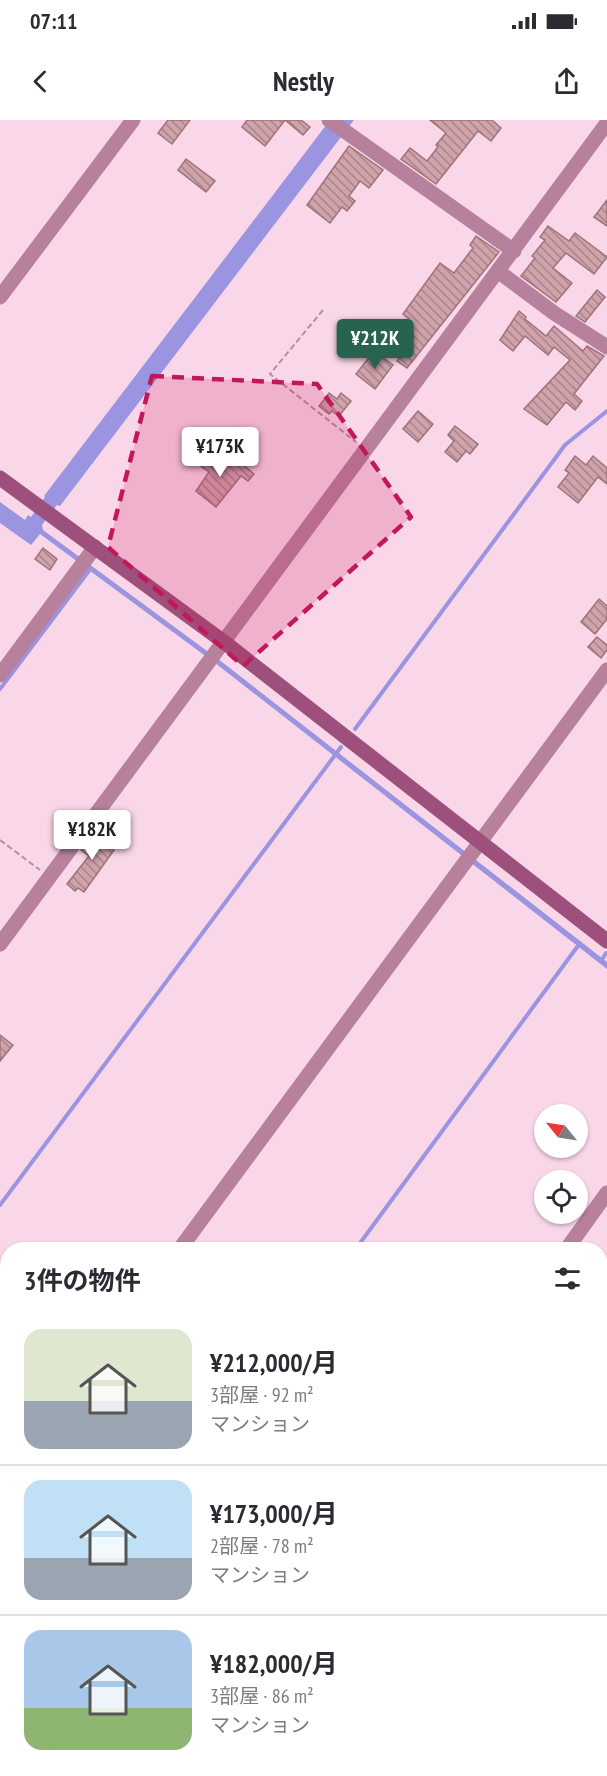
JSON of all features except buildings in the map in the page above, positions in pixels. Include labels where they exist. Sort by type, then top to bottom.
[{"type":"street","points":[[0,297],[133,120]]},
{"type":"street","points":[[329,120],[514,251]]},
{"type":"street","points":[[0,944],[607,123]]},
{"type":"street","points":[[499,272],[554,313],[607,347]]},
{"type":"street","points":[[0,478],[51,515],[87,558],[216,653],[472,852],[607,941]]},
{"type":"street","points":[[0,675],[87,558]]},
{"type":"street","points":[[185,1242],[607,670]]},
{"type":"street","points":[[572,1242],[607,1193]]},
{"type":"path","points":[[323,310],[270,374],[366,451]]},
{"type":"path","points":[[0,840],[49,878]]},
{"type":"highlighted area","points":[[152,376],[317,384],[411,517],[243,666],[108,547]]},
{"type":"shaded area","points":[[330,120],[354,120],[60,506],[57,505],[42,525],[43,530],[222,662],[607,962],[607,969],[219,666],[40,534],[31,545],[0,523],[0,502],[25,520],[28,515],[31,517],[44,496]]},
{"type":"waterway","points":[[355,729],[565,445],[607,411]]},
{"type":"waterway","points":[[0,689],[91,568]]},
{"type":"waterway","points":[[0,1205],[341,747]]},
{"type":"waterway","points":[[361,1242],[580,943]]},
{"type":"waterway","points":[[601,961],[606,953]]}]
